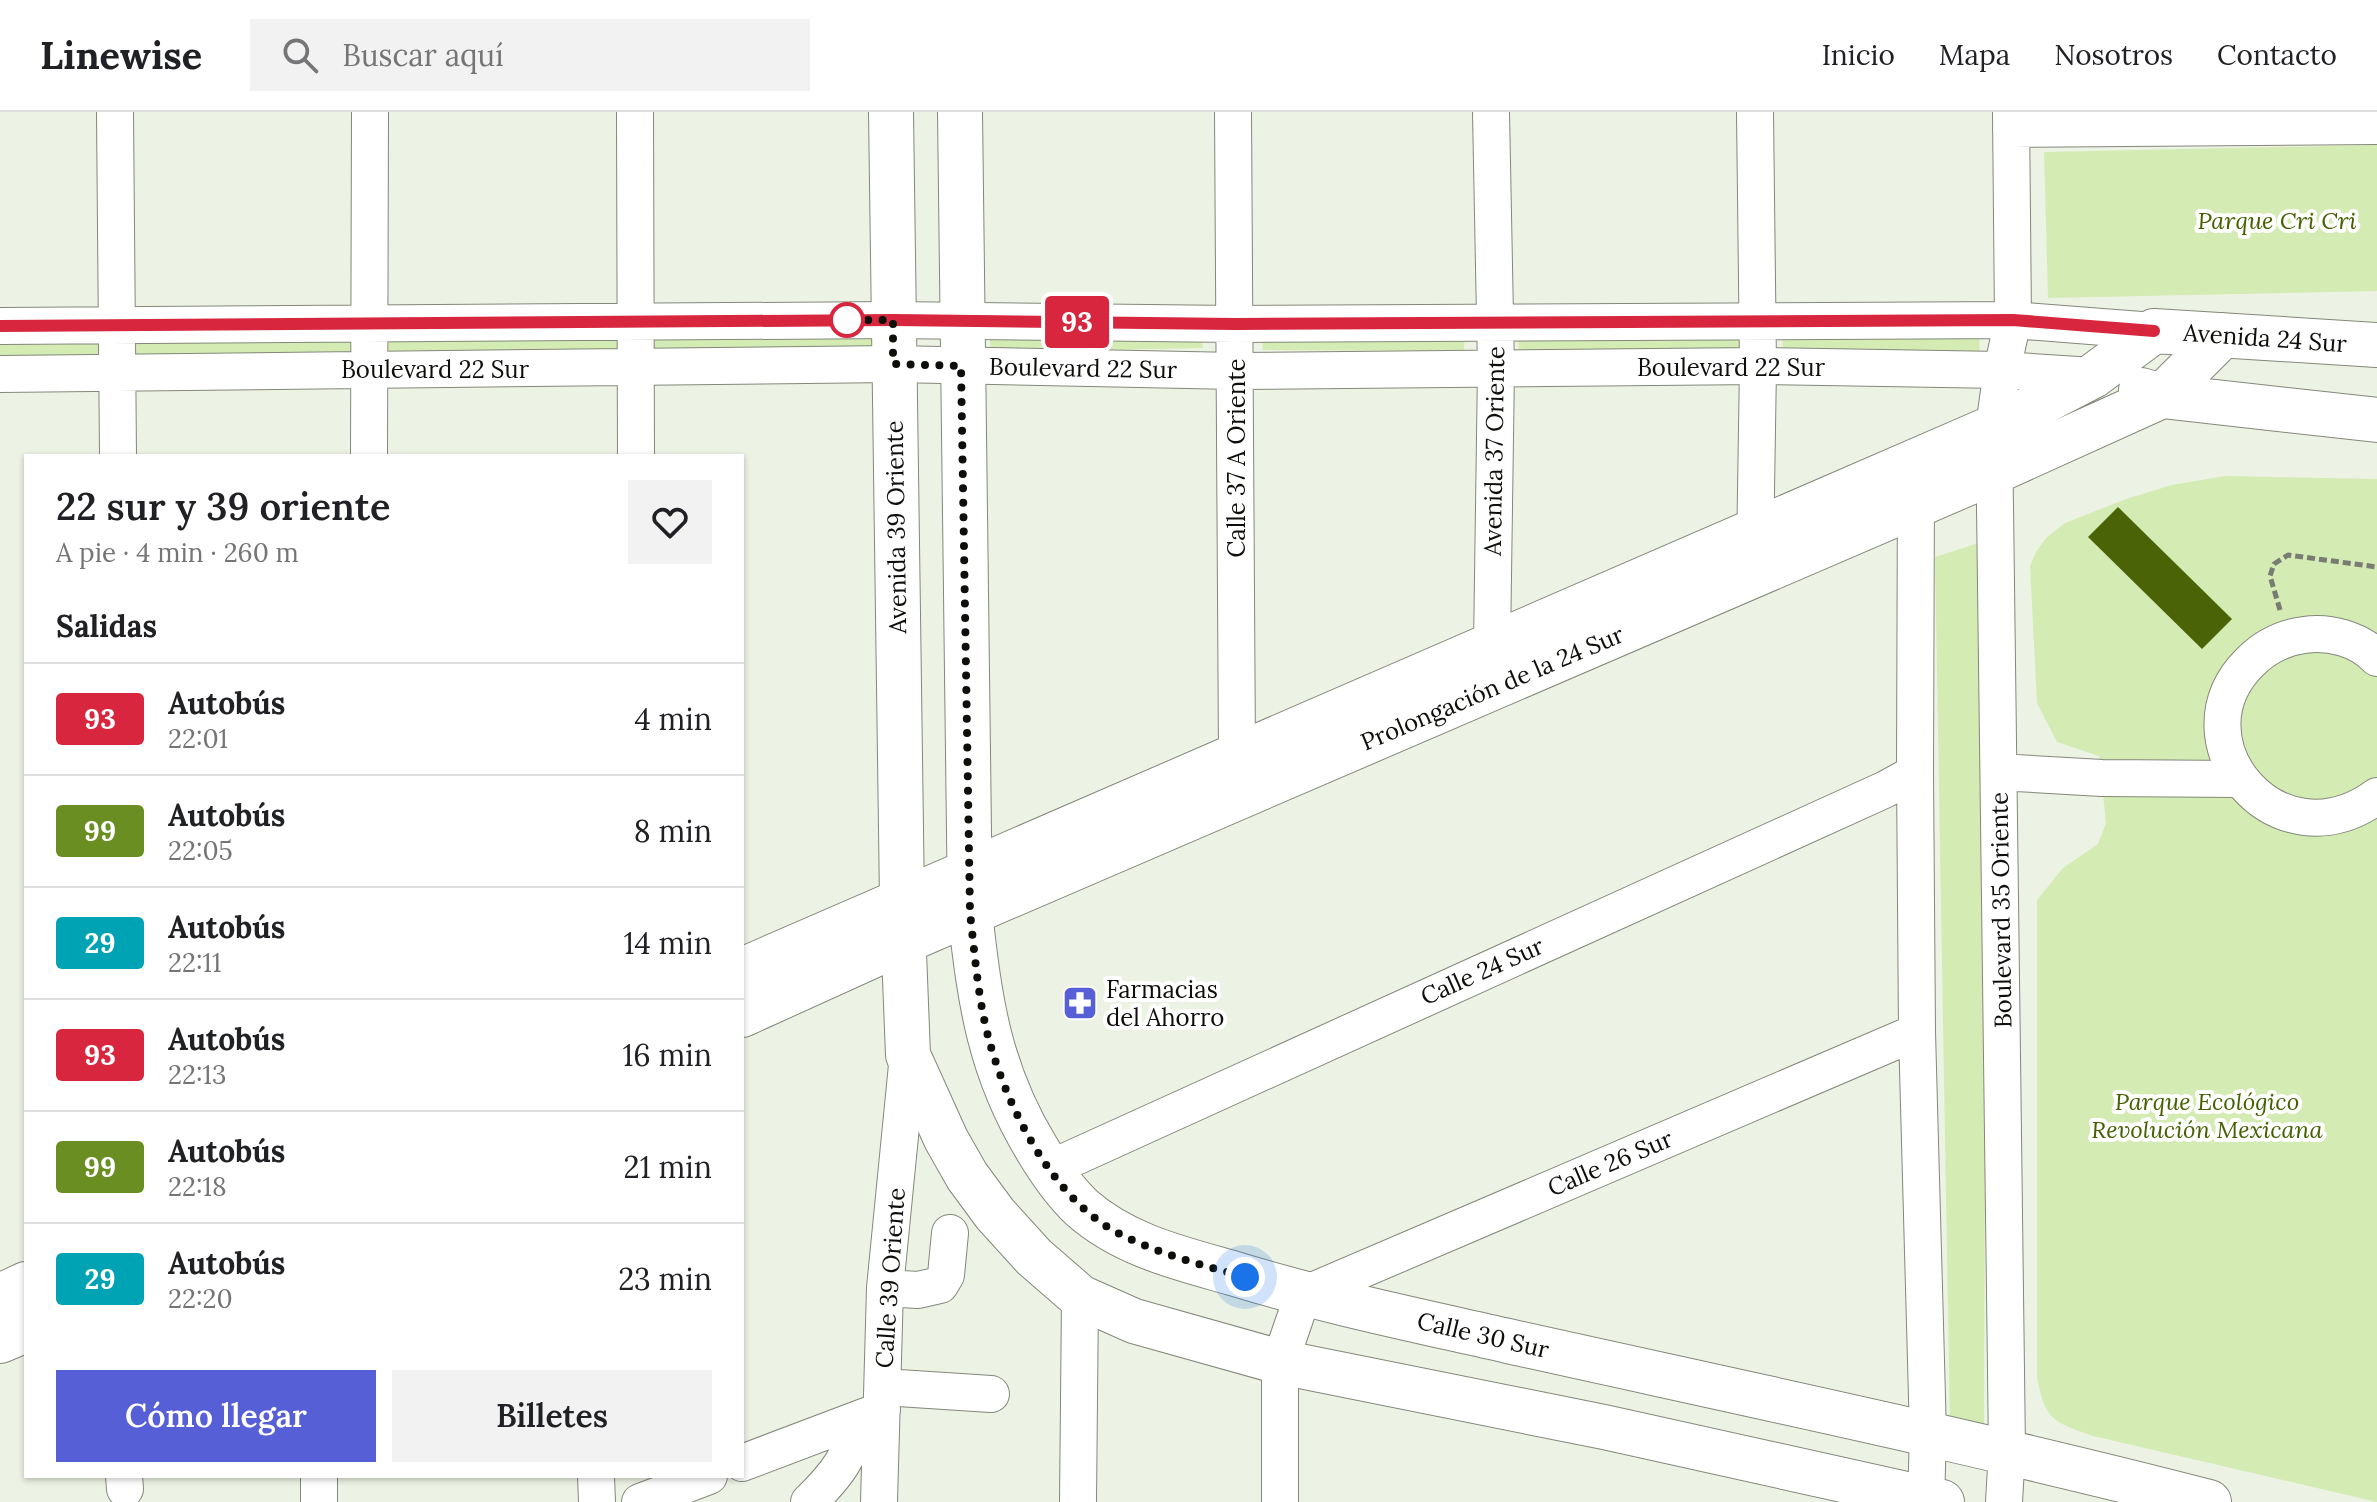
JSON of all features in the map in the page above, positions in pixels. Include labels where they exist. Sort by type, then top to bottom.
[{"type":"main road","name":"Avenida 39 Oriente","points":[[891,112],[904,921]]},
{"type":"main road","points":[[960,112],[969,892]]},
{"type":"main road","name":"Avenida 24 Sur","points":[[2154,331],[2377,345]]},
{"type":"main road","name":"Prolongación de la 24 Sur","points":[[969,892],[1237,755],[1994,427],[2093,376],[2154,331]]},
{"type":"main road","name":"Prolongación de la 24 Sur","points":[[744,1014],[904,921],[969,892],[1754,575],[2162,396],[2223,335]]},
{"type":"main road","name":"Boulevard 22 Sur","points":[[2093,376],[2162,396]]},
{"type":"main road","points":[[2162,396],[2377,420]]},
{"type":"main road","name":"Calle 30 Sur","points":[[969,892],[980,995],[989,1039],[1003,1083],[1024,1128],[1049,1169],[1082,1207],[1116,1232],[1158,1251],[1303,1295],[2007,1450],[2209,1502]]},
{"type":"main road","points":[[904,921],[908,1055],[946,1139],[967,1176],[995,1214],[1034,1257],[1080,1297],[1134,1321],[1280,1362],[1604,1427],[1931,1501]]},
{"type":"main road","name":"Prolongación de la 24 Sur","points":[[744,969],[904,921]]},
{"type":"main road","points":[[0,1296],[24,1285]]},
{"type":"main road","points":[[0,1341],[24,1331]]},
{"type":"street","points":[[115,112],[118,454]]},
{"type":"street","points":[[369,454],[370,112]]},
{"type":"street","points":[[635,112],[636,454]]},
{"type":"street","name":"Calle 37 A Oriente","points":[[1233,112],[1237,755]]},
{"type":"street","name":"Avenida 37 Oriente","points":[[1491,112],[1496,368],[1492,646]]},
{"type":"street","points":[[1754,575],[1758,366],[1755,112]]},
{"type":"street","points":[[2011,121],[2377,126]]},
{"type":"street","name":"Boulevard 35 Oriente","points":[[2004,1502],[2007,1450],[1994,427],[2013,320],[2011,121]]},
{"type":"street","name":"Boulevard 22 Sur","points":[[0,326],[893,320],[1235,324],[2013,320],[2154,331]]},
{"type":"street","name":"Boulevard 22 Sur","points":[[0,374],[893,364],[1236,371],[1758,366],[2002,370],[2093,376]]},
{"type":"street","points":[[1915,462],[1918,505],[1915,773],[1917,1032],[1931,1501]]},
{"type":"street","points":[[2377,658],[2345,638],[2316,633],[2287,638],[2262,651],[2241,671],[2228,698],[2223,727],[2228,755],[2240,779],[2258,799],[2281,813],[2308,819],[2335,818],[2360,809],[2377,796]]},
{"type":"street","points":[[1999,772],[2102,778],[2240,779]]},
{"type":"street","name":"Calle 24 Sur","points":[[1049,1169],[1886,789],[1915,773]]},
{"type":"street","name":"Calle 26 Sur","points":[[1303,1295],[1917,1032]]},
{"type":"street","name":"Calle 39 Oriente","points":[[879,1502],[876,1405],[908,1055]]},
{"type":"street","points":[[885,1288],[918,1290],[940,1285],[946,1275],[950,1233]]},
{"type":"street","points":[[1280,1502],[1280,1362],[1303,1295]]},
{"type":"street","points":[[1078,1502],[1080,1297]]},
{"type":"street","points":[[744,1462],[876,1405],[991,1394]]},
{"type":"street","points":[[809,1502],[828,1484],[850,1454],[876,1405]]},
{"type":"street","points":[[319,1478],[319,1502]]},
{"type":"street","points":[[596,1478],[597,1502]]},
{"type":"street","points":[[640,1502],[704,1478]]},
{"type":"path","points":[[2287,638],[2270,576],[2274,564],[2288,555],[2377,567]]},
{"type":"green space","name":"Parque Cri Cri","points":[[2377,145],[2377,291],[2048,298],[2044,152]]},
{"type":"green space","points":[[1979,326],[1980,359],[1783,361],[1782,327]]},
{"type":"green space","points":[[989,330],[1200,332],[1203,348],[991,352]]},
{"type":"green space","points":[[1261,330],[1465,330],[1464,351],[1263,350]]},
{"type":"green space","points":[[1741,330],[1742,363],[1518,364],[1519,331]]},
{"type":"green space","points":[[875,334],[878,351],[0,362],[0,340]]},
{"type":"green space","name":"Parque Ecológico Revolución Mexicana","points":[[2225,476],[2377,479],[2377,1502],[2079,1431],[2060,1423],[2048,1411],[2037,1377],[2037,900],[2063,868],[2098,844],[2106,823],[2099,756],[2057,742],[2037,703],[2030,566],[2046,538],[2065,523],[2172,485]]},
{"type":"green space","points":[[1985,541],[1984,1429],[1950,1430],[1935,557]]},
{"type":"building","points":[[2118,507],[2232,619],[2202,649],[2088,537]]},
{"type":"bus line","name":"93","points":[[0,326],[893,320],[1235,324],[2013,320],[2154,331]]},
{"type":"place","name":"Farmacias del Ahorro","points":[[1080,1003]]},
{"type":"route","points":[[847,320],[836,320],[893,320],[893,364],[961,366],[970,913],[980,995],[989,1039],[1003,1083],[1024,1128],[1049,1169],[1082,1207],[1116,1232],[1158,1251],[1245,1277]]}]
